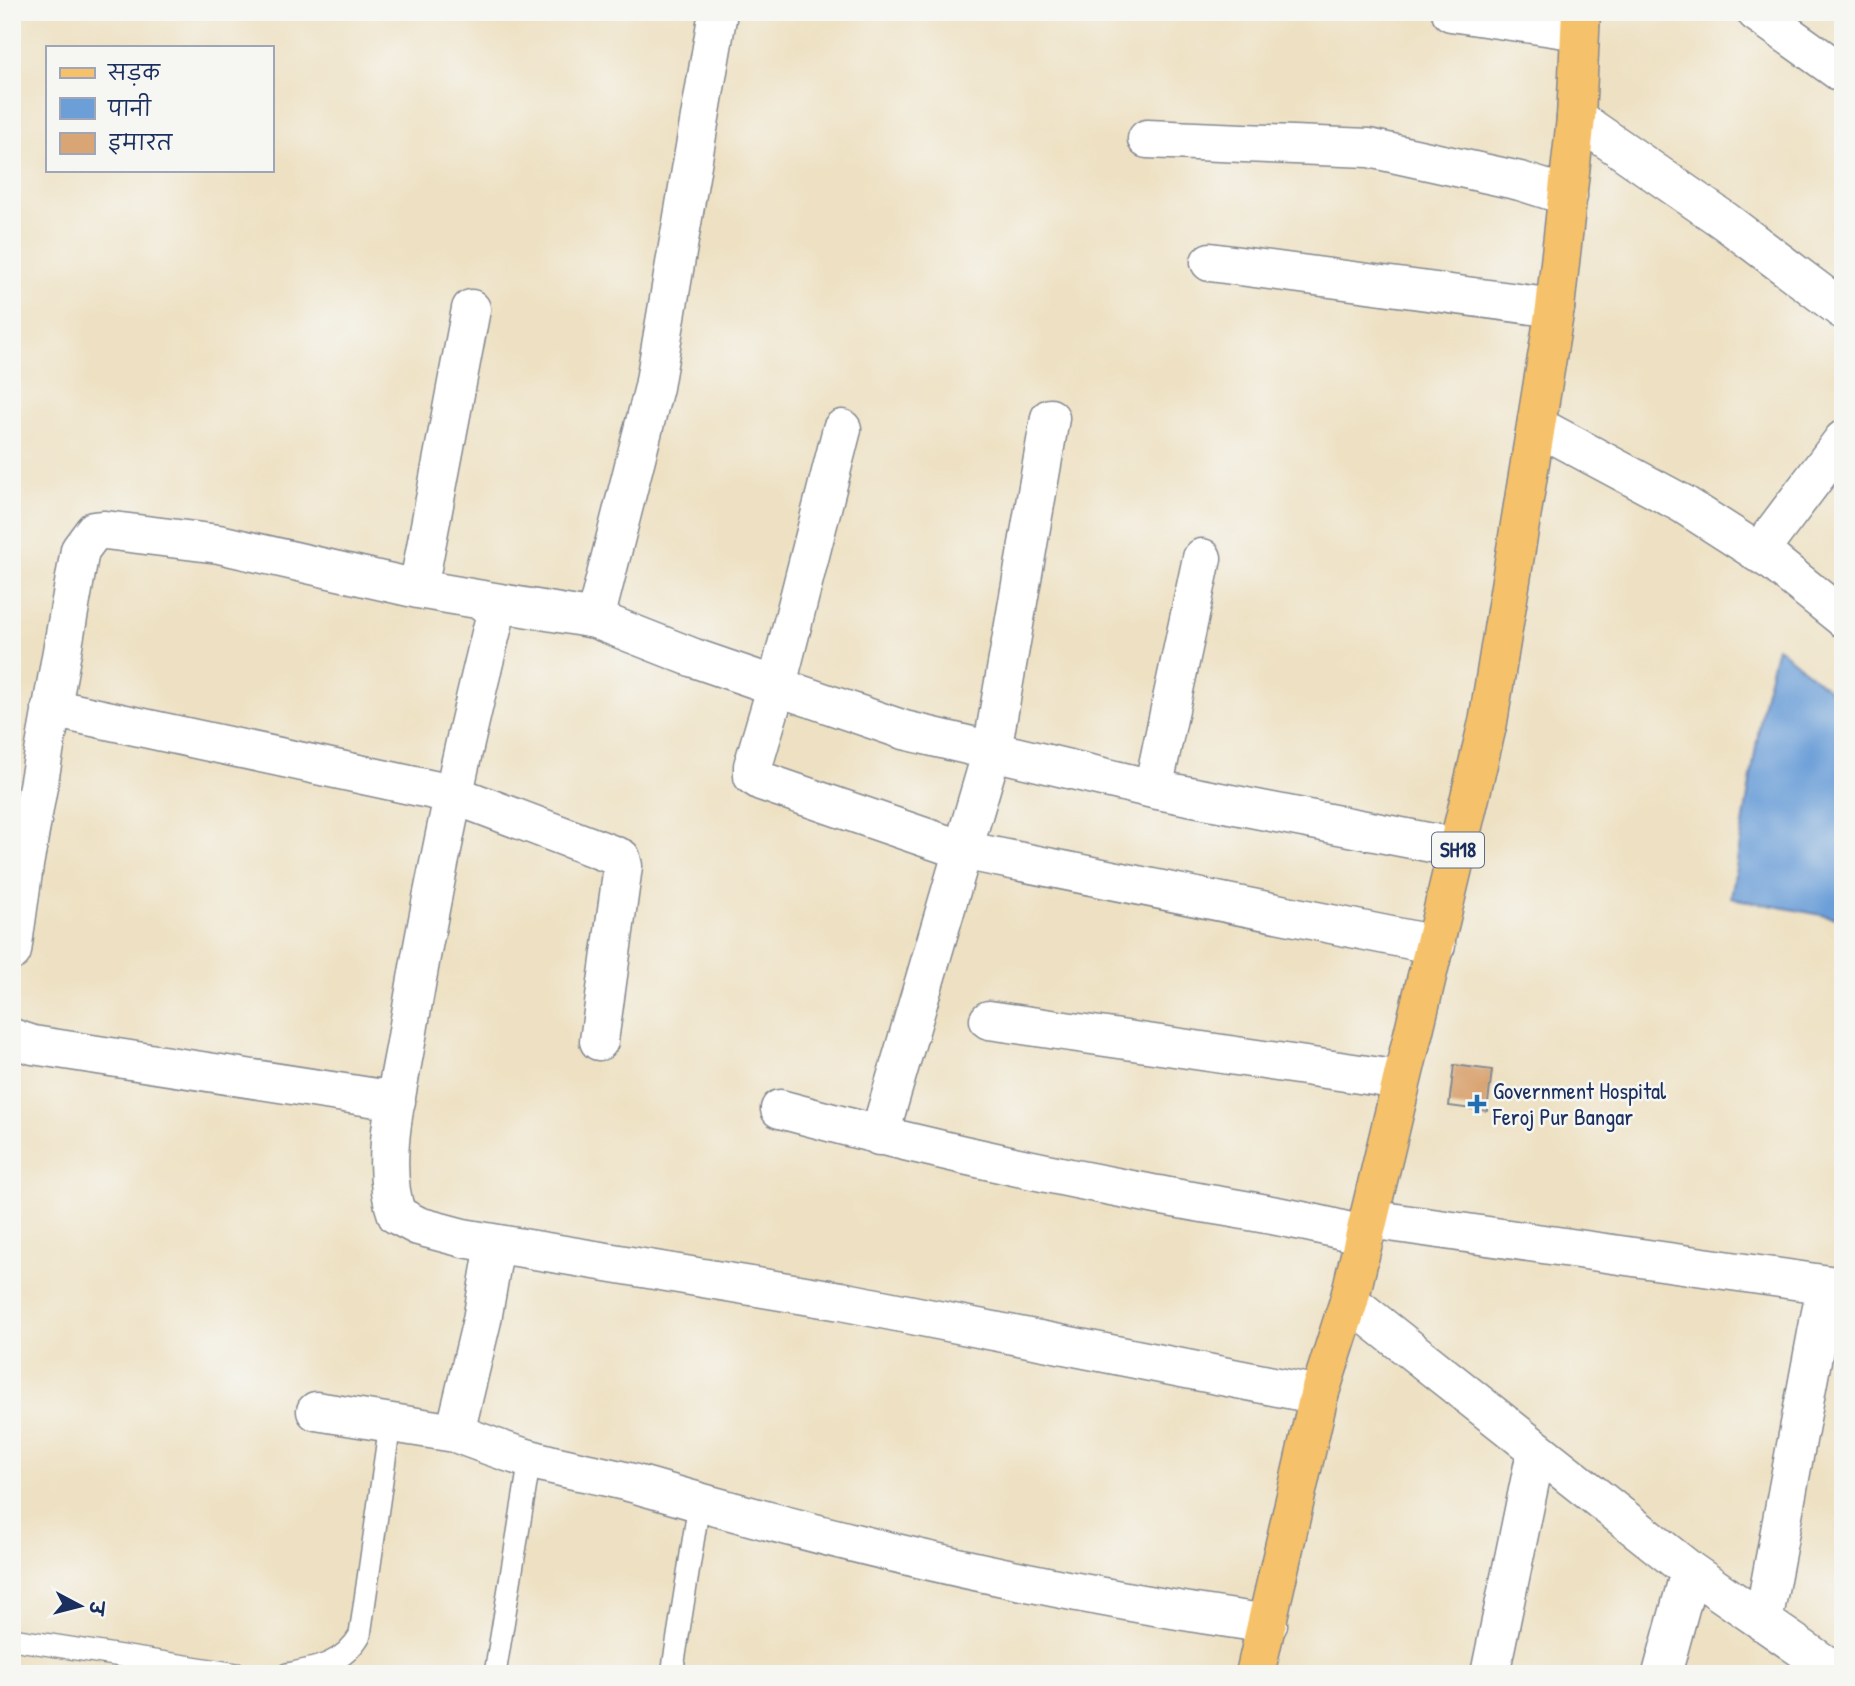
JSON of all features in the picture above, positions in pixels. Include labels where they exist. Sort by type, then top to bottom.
[{"type":"main road","name":"SH18","points":[[1255,1674],[1319,1395],[1349,1301],[1488,722],[1555,308],[1576,118],[1580,22]]},
{"type":"street","points":[[595,619],[654,387],[718,12]]},
{"type":"street","points":[[1451,12],[1580,22]]},
{"type":"street","points":[[1756,12],[1843,74]]},
{"type":"street","points":[[1576,118],[1725,221],[1843,310]]},
{"type":"street","points":[[1147,139],[1369,148],[1520,181],[1568,197]]},
{"type":"street","points":[[1210,262],[1555,308]]},
{"type":"street","points":[[418,589],[471,309]]},
{"type":"street","points":[[879,1136],[992,751],[1050,418]]},
{"type":"street","points":[[1536,426],[1683,503],[1758,552],[1843,618]]},
{"type":"street","points":[[842,429],[777,685],[753,766],[753,776],[962,850],[1436,945]]},
{"type":"street","points":[[1758,552],[1843,440]]},
{"type":"street","points":[[12,951],[51,708],[80,551],[94,531],[118,531],[219,544],[498,605],[595,619],[694,658],[904,730],[1153,789],[1458,848]]},
{"type":"street","points":[[1153,789],[1202,558]]},
{"type":"street","points":[[498,605],[452,794],[421,947],[396,1101],[389,1172],[390,1196],[397,1215],[418,1226],[495,1244],[841,1301],[1319,1395]]},
{"type":"street","points":[[51,708],[452,794],[621,858],[623,866],[599,1041]]},
{"type":"street","points":[[989,1020],[1401,1080]]},
{"type":"street","points":[[12,1038],[33,1045],[396,1101]]},
{"type":"street","points":[[780,1109],[879,1136],[1146,1193],[1314,1223],[1367,1227],[1834,1286],[1763,1622]]},
{"type":"street","points":[[455,1433],[482,1320],[495,1244]]},
{"type":"street","points":[[1349,1301],[1536,1452],[1690,1571],[1839,1674]]},
{"type":"street","points":[[316,1411],[455,1433],[530,1459],[975,1572],[1156,1608],[1268,1624]]},
{"type":"street","points":[[1490,1674],[1536,1452]]},
{"type":"street","points":[[1662,1674],[1690,1571]]},
{"type":"lane","points":[[287,1674],[321,1667],[338,1660],[351,1651],[360,1635],[390,1424]]},
{"type":"lane","points":[[495,1674],[530,1459]]},
{"type":"lane","points":[[672,1674],[699,1504]]},
{"type":"lane","points":[[12,1639],[237,1674]]},
{"type":"water","points":[[1777,647],[1843,701],[1843,919],[1731,898],[1764,698]]},
{"type":"building","points":[[1454,1065],[1492,1070],[1487,1111],[1449,1106]]},
{"type":"place","name":"Government Hospital Feroj Pur Bangar","points":[[1477,1104]]}]
